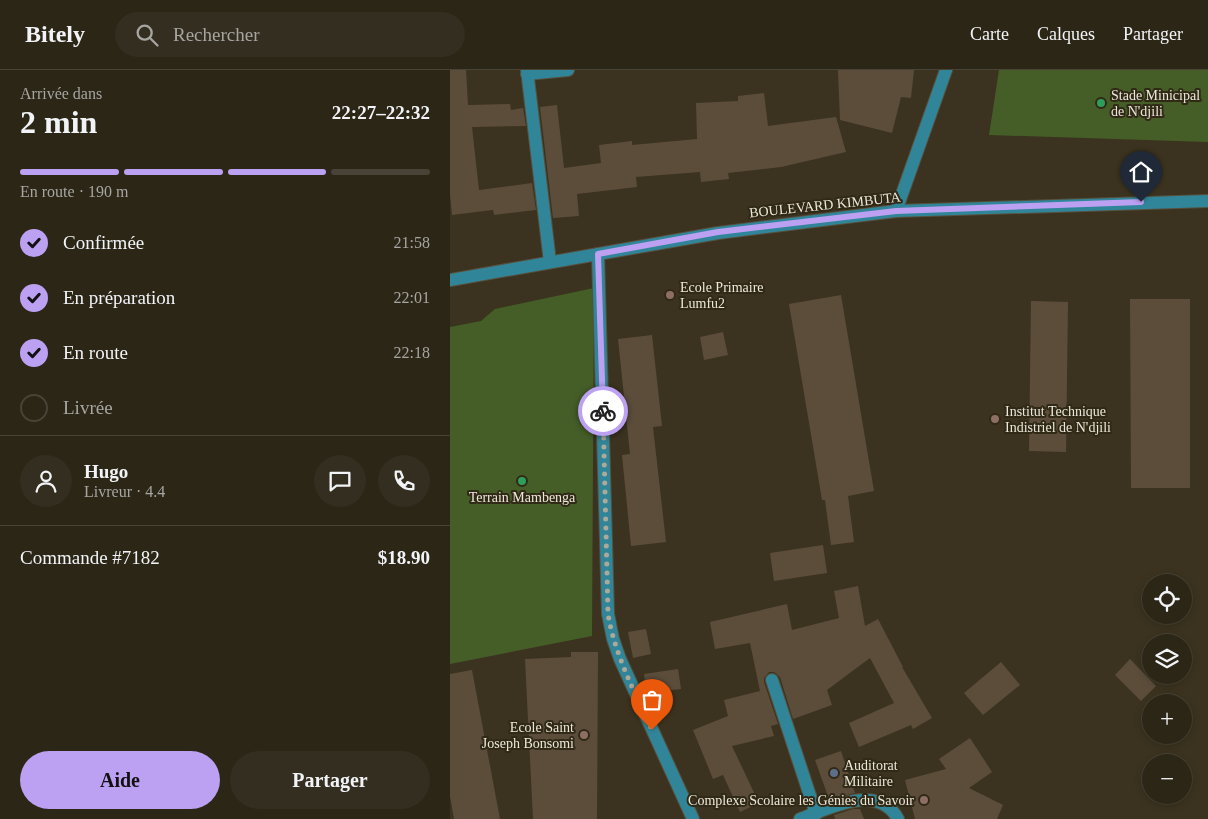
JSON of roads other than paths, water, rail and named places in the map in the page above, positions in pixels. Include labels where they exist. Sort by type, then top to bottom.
[{"type":"street","points":[[550,262],[527,72],[568,70]]},
{"type":"street","points":[[896,211],[946,70]]},
{"type":"street","name":"BOULEVARD KIMBUTA","points":[[450,280],[718,232],[896,211],[1208,201]]},
{"type":"street","points":[[598,254],[608,614],[613,639],[620,659],[692,819]]},
{"type":"street","points":[[772,680],[816,814]]},
{"type":"street","points":[[800,819],[855,800],[876,800],[894,812],[898,819]]},
{"type":"place","name":"Stade Minicipal de N'djili","points":[[1101,103]]},
{"type":"place","name":"Ecole Primaire Lumfu2","points":[[670,295]]},
{"type":"place","name":"Institut Technique Indistriel de N'djili","points":[[995,419]]},
{"type":"place","name":"Terrain Mambenga","points":[[522,481]]},
{"type":"place","name":"Ecole Saint Joseph Bonsomi","points":[[584,735]]},
{"type":"place","name":"Auditorat Militaire","points":[[834,773]]},
{"type":"place","name":"Complexe Scolaire les Génies du Savoir","points":[[924,800]]}]
